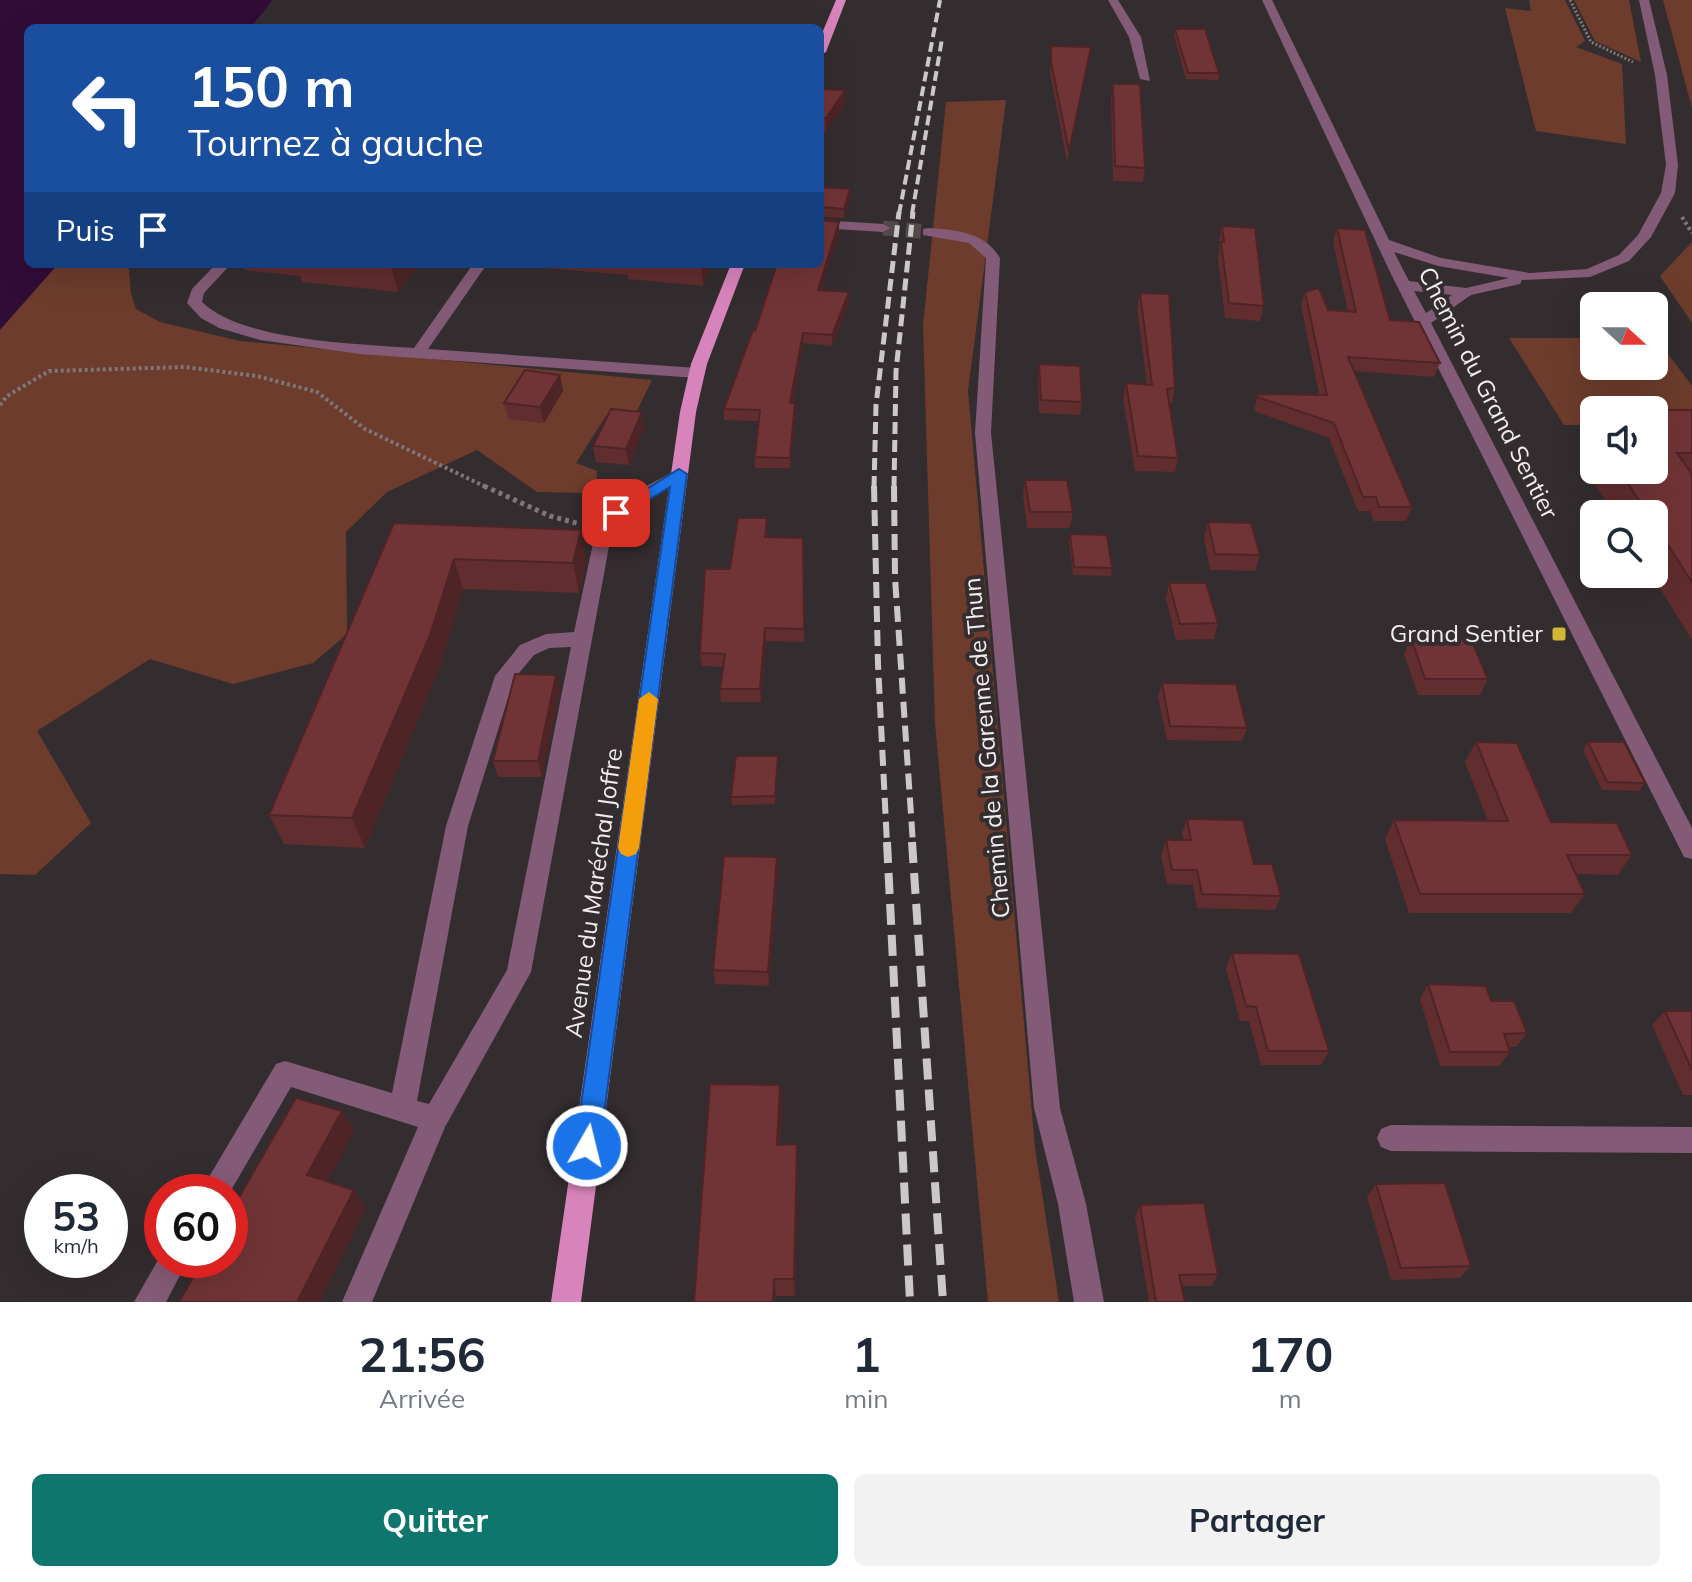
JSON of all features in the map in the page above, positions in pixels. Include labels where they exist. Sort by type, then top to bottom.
[{"type":"main road","points":[[824,42],[841,0]]},
{"type":"main road","name":"Avenue du Maréchal Joffre","points":[[566,1302],[678,483],[697,373],[736,268]]},
{"type":"street","points":[[1113,0],[1135,37],[1146,79]]},
{"type":"street","name":"Chemin du Grand Sentier","points":[[1267,0],[1383,243],[1692,850]]},
{"type":"street","points":[[1423,322],[1466,292],[1530,277],[1590,273],[1624,258],[1644,237],[1668,193],[1672,165],[1661,75],[1644,0]]},
{"type":"street","points":[[824,224],[883,228]]},
{"type":"street","name":"Chemin de la Garenne de Thun","points":[[928,232],[951,234],[982,244],[993,258],[985,362],[986,465],[1047,1108],[1072,1204],[1089,1302]]},
{"type":"street","points":[[1383,243],[1438,262],[1530,277]]},
{"type":"street","points":[[1401,279],[1438,262]]},
{"type":"street","points":[[220,268],[197,292],[194,303],[206,315],[224,325],[260,335],[360,349],[697,373]]},
{"type":"street","points":[[418,353],[477,268]]},
{"type":"street","points":[[1401,279],[1466,292]]},
{"type":"street","points":[[357,1302],[435,1119],[519,972],[603,529],[616,513],[634,499],[678,483]]},
{"type":"street","points":[[402,1109],[457,826],[505,676],[527,650],[546,641],[582,639]]},
{"type":"street","points":[[225,1174],[285,1073],[435,1119]]},
{"type":"street","points":[[1391,1138],[1692,1140]]},
{"type":"street","points":[[149,1302],[163,1278]]},
{"type":"path","points":[[1570,0],[1591,42],[1661,75]]},
{"type":"path","points":[[0,405],[7,396],[49,371],[185,367],[257,376],[317,392],[365,429],[418,457],[550,516],[603,529]]},
{"type":"shaded area","points":[[0,0],[273,0],[253,24],[24,24],[24,268],[54,268],[0,330]]},
{"type":"shaded area","points":[[1529,0],[1565,0],[1585,41],[1576,47],[1622,64],[1626,144],[1536,131],[1505,8],[1531,11]]},
{"type":"shaded area","points":[[1574,0],[1629,0],[1641,62],[1595,41]]},
{"type":"shaded area","points":[[1663,0],[1692,0],[1692,108]]},
{"type":"shaded area","points":[[1006,100],[968,391],[1035,1148],[1059,1302],[988,1302],[935,723],[923,325],[946,102]]},
{"type":"shaded area","points":[[1692,242],[1692,323],[1660,276]]},
{"type":"shaded area","points":[[25,268],[126,268],[129,269],[136,309],[160,322],[240,341],[652,380],[635,415],[606,416],[576,463],[597,471],[595,493],[537,492],[477,450],[387,492],[346,532],[347,634],[313,663],[233,684],[150,659],[37,731],[91,823],[35,875],[0,874],[0,287]]},
{"type":"shaded area","points":[[1509,338],[1580,338],[1580,380],[1668,380],[1668,354],[1692,386],[1692,426],[1668,416],[1668,396],[1580,396],[1580,425],[1564,425]]},
{"type":"building","points":[[1175,29],[1205,29],[1219,73],[1188,73]]},
{"type":"building","points":[[1051,46],[1091,47],[1069,151],[1051,62]]},
{"type":"building","points":[[1113,84],[1140,84],[1145,168],[1115,166]]},
{"type":"building","points":[[824,89],[845,90],[826,118]]},
{"type":"building","points":[[824,187],[850,189],[844,209],[824,207]]},
{"type":"building","points":[[824,220],[839,222],[818,290],[849,292],[832,335],[803,333],[790,403],[795,403],[790,458],[755,457],[760,410],[724,409],[776,268],[824,268]]},
{"type":"building","points":[[1222,226],[1255,228],[1264,306],[1229,303],[1221,242],[1224,242]]},
{"type":"building","points":[[1337,228],[1365,230],[1390,320],[1419,322],[1440,363],[1348,357],[1412,507],[1379,507],[1376,497],[1363,497],[1334,423],[1257,397],[1258,394],[1327,395],[1305,292],[1319,288],[1328,310],[1356,312]]},
{"type":"building","points":[[1140,293],[1169,294],[1175,388],[1167,389],[1178,458],[1138,456],[1126,383],[1152,385]]},
{"type":"building","points":[[1039,364],[1080,366],[1082,402],[1041,400]]},
{"type":"building","points":[[525,370],[560,375],[540,407],[504,403]]},
{"type":"building","points":[[611,409],[642,412],[626,449],[593,446]]},
{"type":"building","points":[[1668,410],[1692,410],[1692,453],[1677,453],[1692,474],[1692,582],[1668,545],[1668,500],[1639,500],[1628,484],[1668,484]]},
{"type":"building","points":[[1025,480],[1067,480],[1073,512],[1030,512]]},
{"type":"building","points":[[738,518],[767,518],[765,537],[803,538],[804,629],[765,628],[760,689],[720,689],[725,654],[700,653],[705,569],[730,569]]},
{"type":"building","points":[[1208,522],[1251,523],[1260,555],[1215,554]]},
{"type":"building","points":[[394,523],[581,530],[573,563],[454,559],[430,635],[352,818],[269,815]]},
{"type":"building","points":[[1070,534],[1107,535],[1112,568],[1074,567]]},
{"type":"building","points":[[1169,583],[1206,583],[1218,623],[1180,624]]},
{"type":"building","points":[[1411,638],[1471,639],[1488,679],[1425,679]]},
{"type":"building","points":[[515,674],[556,675],[538,761],[493,761]]},
{"type":"building","points":[[1162,683],[1236,684],[1247,728],[1170,726]]},
{"type":"building","points":[[1476,742],[1517,743],[1551,822],[1617,823],[1632,855],[1567,855],[1585,894],[1420,894],[1394,820],[1508,821]]},
{"type":"building","points":[[1588,742],[1624,742],[1645,783],[1607,782]]},
{"type":"building","points":[[736,756],[778,756],[775,796],[731,797]]},
{"type":"building","points":[[1187,819],[1243,820],[1254,864],[1272,864],[1281,896],[1202,894],[1197,870],[1172,870],[1166,840],[1191,840]]},
{"type":"building","points":[[724,856],[777,857],[768,972],[713,970]]},
{"type":"building","points":[[1232,953],[1299,954],[1329,1051],[1268,1051],[1256,1007],[1246,1006]]},
{"type":"building","points":[[1428,984],[1486,986],[1491,1001],[1514,1001],[1527,1033],[1504,1034],[1510,1052],[1450,1052]]},
{"type":"building","points":[[1665,1011],[1692,1011],[1692,1070]]},
{"type":"building","points":[[710,1084],[780,1085],[777,1145],[797,1144],[794,1279],[774,1279],[773,1302],[694,1302]]},
{"type":"building","points":[[296,1098],[342,1111],[307,1175],[354,1190],[297,1302],[179,1302],[193,1278],[248,1278],[248,1182]]},
{"type":"building","points":[[1445,1183],[1471,1266],[1401,1268],[1376,1184]]},
{"type":"building","points":[[1204,1203],[1218,1274],[1179,1275],[1185,1302],[1156,1302],[1140,1205]]},
{"type":"tunnel","points":[[883,228],[928,232]]},
{"type":"railway","points":[[899,214],[940,0]]},
{"type":"railway","points":[[912,214],[942,39]]},
{"type":"railway","points":[[874,487],[876,405],[899,212]]},
{"type":"railway","points":[[894,487],[896,371],[913,212]]},
{"type":"railway","points":[[874,487],[878,664],[887,844]]},
{"type":"railway","points":[[894,487],[895,578],[913,844]]},
{"type":"railway","points":[[887,842],[910,1302]]},
{"type":"railway","points":[[912,842],[943,1302]]},
{"type":"slow traffic","points":[[628,848],[649,699]]},
{"type":"place","name":"Grand Sentier","points":[[1559,634]]},
{"type":"route","points":[[587,1146],[679,474],[634,499],[616,513]]}]
